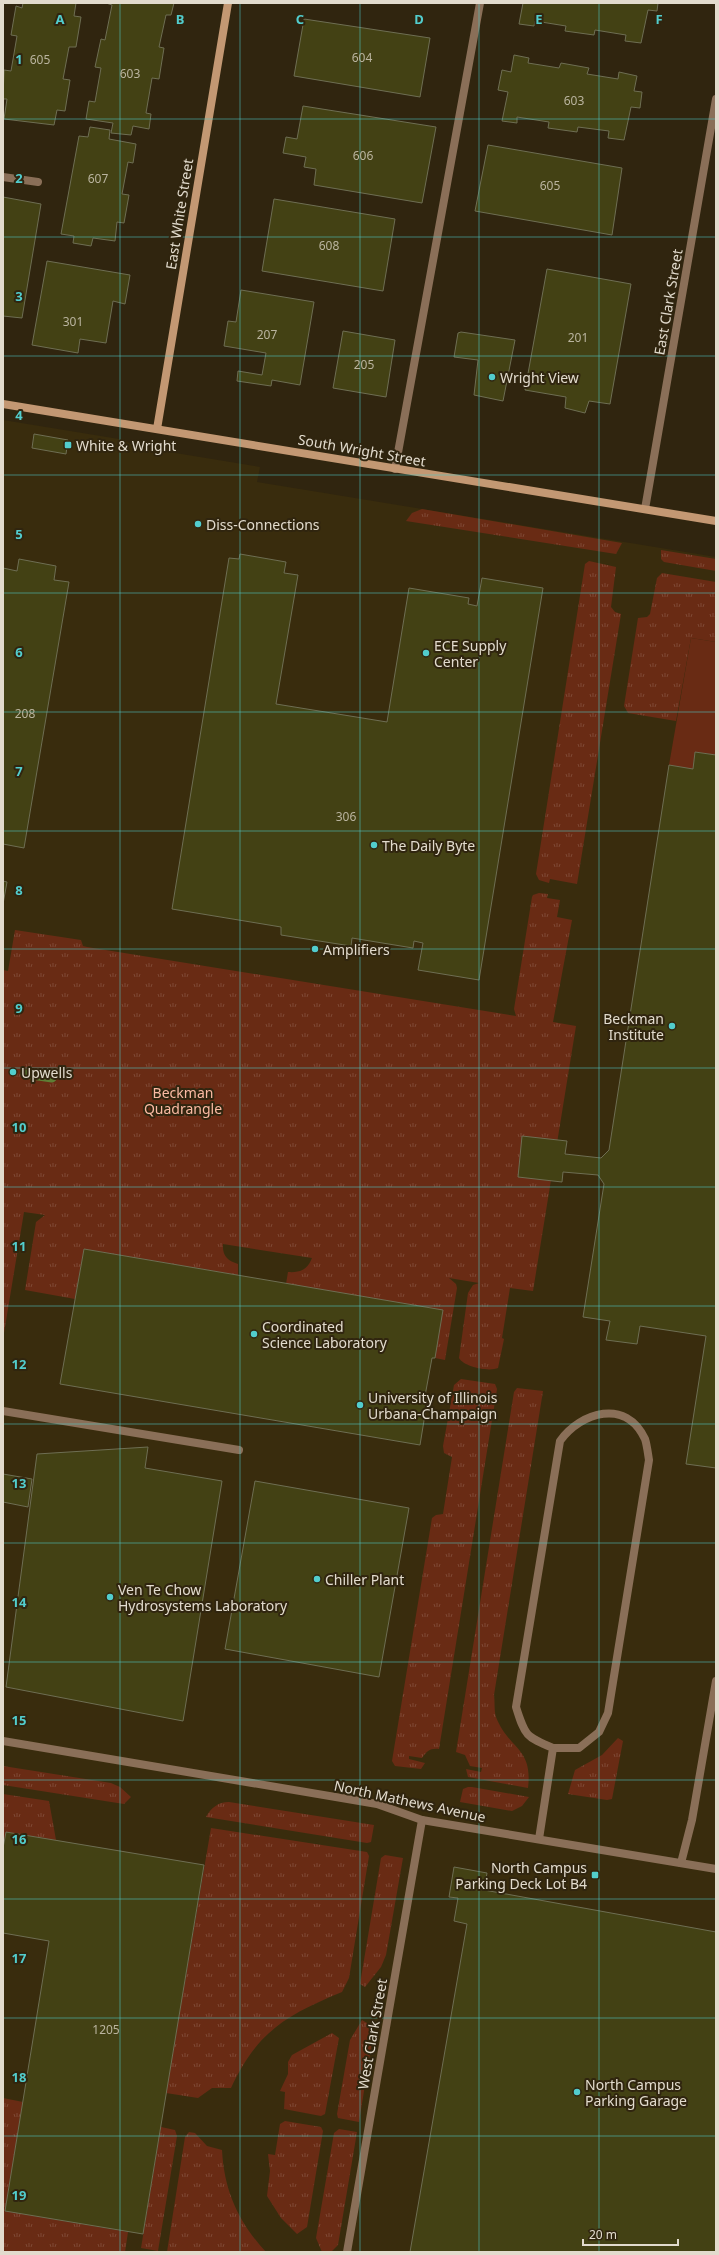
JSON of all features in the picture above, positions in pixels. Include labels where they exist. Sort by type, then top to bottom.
[{"type":"main road","name":"East White Street","points":[[157,429],[228,3]]},
{"type":"main road","name":"South Wright Street","points":[[3,404],[716,521]]},
{"type":"street","points":[[395,469],[480,3]]},
{"type":"street","name":"East Clark Street","points":[[645,509],[716,99]]},
{"type":"street","points":[[3,176],[38,182]]},
{"type":"street","points":[[3,1411],[239,1450]]},
{"type":"street","points":[[609,1412],[624,1417],[634,1424],[645,1439],[649,1460],[608,1714],[599,1732],[579,1748],[553,1748],[530,1739],[521,1724],[516,1707],[560,1442],[568,1430],[582,1419],[609,1412]]},
{"type":"street","points":[[681,1864],[692,1820],[716,1681]]},
{"type":"street","name":"North Mathews Avenue","points":[[3,1741],[377,1804],[422,1820],[716,1869]]},
{"type":"street","points":[[538,1839],[553,1748]]},
{"type":"street","name":"West Clark Street","points":[[347,2252],[422,1820]]},
{"type":"shaded area","name":"University of Illinois Urbana-Champaign","points":[[3,420],[125,440],[133,446],[260,467],[257,482],[716,557],[716,2252],[3,2252]]},
{"type":"green space","points":[[422,509],[622,543],[616,554],[406,521],[412,513]]},
{"type":"green space","points":[[661,550],[716,559],[716,571],[664,562],[661,559]]},
{"type":"green space","points":[[589,561],[616,567],[611,607],[615,612],[621,614],[577,884],[550,879],[549,883],[539,880],[536,874],[585,564]]},
{"type":"green space","points":[[662,573],[716,582],[716,642],[691,638],[676,721],[628,713],[624,706],[638,618],[647,617],[650,614],[657,578]]},
{"type":"green space","points":[[691,638],[716,642],[716,755],[695,752],[693,769],[669,765]]},
{"type":"green space","name":"Beckman Quadrangle","points":[[539,893],[548,894],[547,898],[560,900],[557,917],[572,920],[553,1022],[576,1026],[533,1291],[510,1288],[502,1338],[504,1339],[498,1368],[477,1368],[466,1364],[459,1358],[468,1293],[473,1285],[479,1283],[449,1278],[456,1284],[457,1288],[445,1360],[435,1358],[443,1310],[286,1284],[288,1272],[303,1270],[312,1258],[223,1244],[226,1257],[238,1264],[238,1275],[84,1249],[75,1299],[25,1290],[36,1222],[45,1215],[24,1212],[3,1339],[3,970],[8,971],[15,930],[81,940],[83,946],[87,947],[516,1016],[514,1009],[532,897],[533,895]]},
{"type":"green space","points":[[461,1379],[495,1384],[497,1389],[439,1749],[429,1750],[422,1758],[409,1756],[409,1759],[425,1763],[421,1769],[395,1766],[392,1761],[432,1518],[436,1515],[443,1514],[452,1457],[444,1453],[443,1446],[454,1385]]},
{"type":"green space","points":[[517,1388],[543,1391],[494,1695],[496,1717],[501,1728],[524,1756],[527,1764],[529,1775],[528,1788],[468,1777],[466,1769],[481,1772],[482,1768],[470,1766],[465,1755],[456,1752],[514,1392]]},
{"type":"green space","points":[[618,1738],[623,1741],[612,1799],[607,1800],[568,1794],[575,1770],[602,1755]]},
{"type":"green space","points":[[3,1766],[111,1783],[120,1787],[131,1797],[124,1804],[3,1785]]},
{"type":"green space","points":[[468,1787],[529,1797],[522,1806],[512,1811],[460,1802],[463,1789]]},
{"type":"green space","points":[[3,1794],[49,1801],[56,1840],[6,1832],[3,1848]]},
{"type":"green space","points":[[229,1802],[374,1825],[371,1842],[367,1843],[206,1817],[215,1806],[221,1803]]},
{"type":"green space","points":[[211,1828],[367,1852],[369,1856],[349,1978],[342,1992],[305,2009],[275,2028],[251,2053],[231,2088],[212,2088],[198,2098],[166,2093]]},
{"type":"green space","points":[[385,1855],[403,1858],[386,1955],[381,1967],[365,1987],[360,1984],[381,1858]]},
{"type":"green space","points":[[362,2020],[372,2026],[373,2035],[359,2122],[338,2118],[337,2114],[350,2040]]},
{"type":"green space","points":[[332,2033],[339,2038],[325,2114],[321,2116],[284,2109],[285,2092],[280,2091],[288,2074],[288,2062],[292,2055]]},
{"type":"green space","points":[[3,2098],[23,2102],[5,2211],[128,2232],[125,2252],[3,2252]]},
{"type":"green space","points":[[285,2121],[321,2127],[323,2131],[307,2227],[297,2234],[281,2218],[267,2196],[270,2171],[268,2154],[275,2155],[280,2124]]},
{"type":"green space","points":[[161,2127],[175,2130],[177,2136],[158,2251],[141,2248]]},
{"type":"green space","points":[[339,2129],[357,2132],[338,2245],[331,2252],[322,2252],[316,2238],[334,2133]]},
{"type":"green space","points":[[189,2132],[195,2133],[207,2146],[222,2150],[226,2179],[235,2206],[248,2230],[266,2252],[167,2252],[185,2137]]},
{"type":"building","points":[[23,3],[76,3],[74,16],[81,17],[76,47],[69,47],[63,79],[70,80],[65,111],[57,110],[54,125],[4,119],[7,99],[3,99],[4,70],[11,71],[17,36],[11,35],[16,6],[22,8]]},
{"type":"building","points":[[106,3],[174,3],[171,15],[166,15],[159,47],[164,48],[159,79],[152,78],[146,113],[151,114],[149,129],[133,126],[131,135],[111,133],[113,123],[86,119],[89,101],[95,102],[101,68],[95,67],[101,39],[105,40],[112,5]]},
{"type":"building","points":[[523,3],[658,3],[657,11],[648,10],[641,43],[625,41],[626,35],[595,30],[594,35],[565,31],[566,26],[535,21],[534,26],[519,24]]},
{"type":"building","points":[[304,19],[430,38],[420,97],[294,76]]},
{"type":"building","points":[[514,55],[529,58],[528,63],[559,68],[561,63],[589,68],[587,74],[618,79],[619,72],[637,76],[634,91],[642,92],[640,108],[631,107],[624,140],[608,138],[609,131],[578,127],[577,132],[548,128],[549,122],[517,117],[517,123],[502,121],[508,92],[498,90],[502,70],[511,72]]},
{"type":"building","points":[[303,106],[436,127],[422,203],[314,185],[316,169],[304,167],[306,157],[283,153],[286,137],[297,139]]},
{"type":"building","points":[[90,127],[110,130],[109,139],[136,144],[133,163],[128,162],[122,194],[129,195],[124,223],[117,222],[115,241],[93,238],[91,246],[73,243],[74,236],[61,234],[79,136],[88,137]]},
{"type":"building","points":[[488,145],[622,168],[612,235],[475,211]]},
{"type":"building","points":[[3,197],[41,204],[22,318],[3,316]]},
{"type":"building","points":[[274,199],[395,219],[383,291],[262,271]]},
{"type":"building","points":[[47,261],[130,275],[125,304],[113,301],[106,343],[80,339],[78,353],[32,345]]},
{"type":"building","points":[[547,269],[631,284],[610,404],[589,401],[585,413],[565,408],[566,397],[525,390]]},
{"type":"building","points":[[241,290],[314,302],[300,385],[272,380],[271,386],[237,381],[238,371],[262,375],[266,353],[224,346],[228,321],[236,322]]},
{"type":"building","points":[[343,331],[395,340],[386,397],[333,388]]},
{"type":"building","name":"Wright View","points":[[461,332],[515,340],[503,401],[474,395],[478,360],[454,357],[458,333]]},
{"type":"building","points":[[34,434],[68,440],[66,454],[32,448]]},
{"type":"building","points":[[240,554],[286,562],[284,573],[298,575],[276,704],[387,722],[409,588],[469,598],[468,604],[477,606],[482,578],[543,588],[479,980],[418,970],[423,943],[414,941],[413,948],[352,938],[351,946],[281,935],[281,927],[172,909],[229,558],[239,559]]},
{"type":"building","points":[[19,559],[56,566],[54,580],[69,582],[24,848],[3,844],[3,568],[17,571]]},
{"type":"building","name":"Beckman Institute","points":[[695,752],[716,755],[716,1468],[686,1464],[706,1336],[640,1326],[637,1344],[606,1340],[610,1321],[583,1317],[604,1184],[598,1175],[563,1172],[562,1182],[518,1177],[522,1136],[567,1141],[565,1154],[601,1158],[609,1150],[669,765],[693,769]]},
{"type":"building","points":[[3,881],[7,882],[3,904]]},
{"type":"building","name":"Coordinated Science Laboratory","points":[[84,1249],[443,1310],[435,1358],[432,1358],[425,1396],[428,1396],[420,1445],[60,1384]]},
{"type":"building","name":"Ven Te Chow Hydrosystems Laboratory","points":[[148,1447],[145,1468],[222,1481],[183,1721],[6,1687],[37,1454]]},
{"type":"building","points":[[3,1474],[32,1479],[28,1507],[3,1502]]},
{"type":"building","name":"Chiller Plant","points":[[255,1481],[409,1508],[379,1677],[225,1649]]},
{"type":"building","points":[[6,1832],[204,1865],[143,2234],[5,2211],[49,1941],[3,1933],[3,1848]]},
{"type":"building","name":"North Campus Parking Garage","points":[[454,1867],[487,1873],[484,1890],[716,1932],[716,2252],[410,2252],[467,1924],[454,1921],[458,1898],[449,1897]]},
{"type":"waterway","points":[[25,1074],[52,1078]]},
{"type":"place","name":"Wright View","points":[[492,377]]},
{"type":"place","name":"White & Wright","points":[[68,445]]},
{"type":"place","name":"Diss-Connections","points":[[198,524]]},
{"type":"place","name":"ECE Supply Center","points":[[426,653]]},
{"type":"place","name":"The Daily Byte","points":[[374,845]]},
{"type":"place","name":"Amplifiers","points":[[315,949]]},
{"type":"place","name":"Beckman Institute","points":[[672,1026]]},
{"type":"place","name":"Upwells","points":[[13,1072]]},
{"type":"place","name":"Coordinated Science Laboratory","points":[[254,1334]]},
{"type":"place","name":"University of Illinois Urbana-Champaign","points":[[360,1405]]},
{"type":"place","name":"Chiller Plant","points":[[317,1579]]},
{"type":"place","name":"Ven Te Chow Hydrosystems Laboratory","points":[[110,1597]]},
{"type":"place","name":"North Campus Parking Deck Lot B4","points":[[595,1875]]},
{"type":"place","name":"North Campus Parking Garage","points":[[577,2092]]}]
